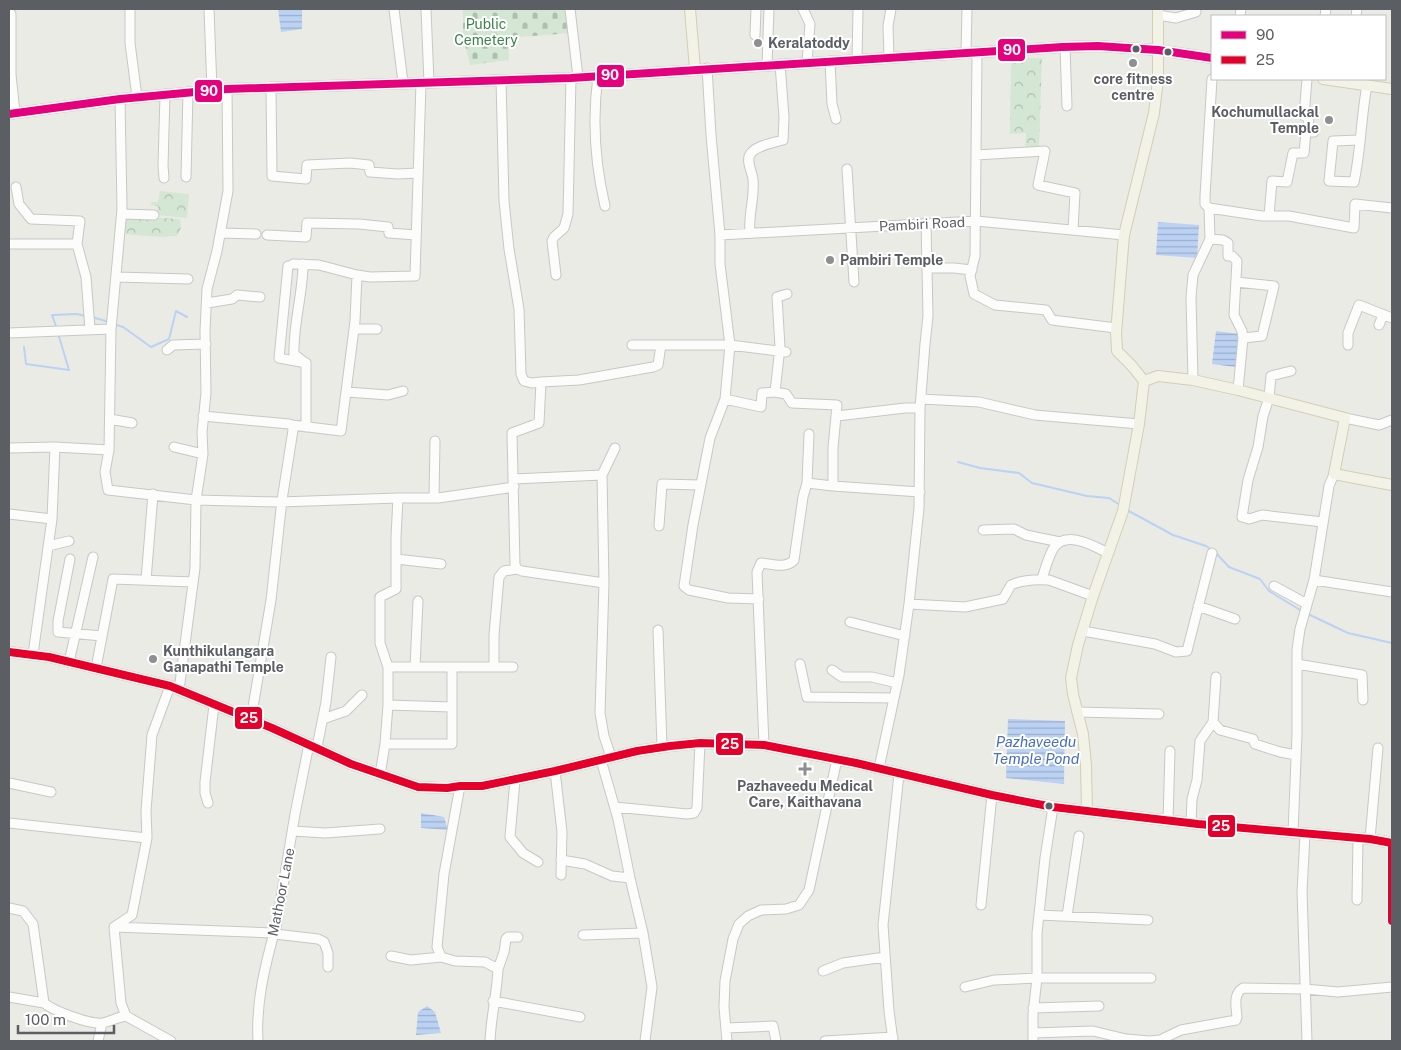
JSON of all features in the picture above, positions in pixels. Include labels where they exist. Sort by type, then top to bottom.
[{"type":"main road","points":[[690,9],[695,69]]},
{"type":"main road","points":[[1087,811],[1083,734],[1071,678],[1093,596],[1123,511],[1139,424],[1144,381],[1117,351],[1116,328],[1124,235],[1154,114],[1158,80],[1158,12]]},
{"type":"main road","points":[[12,113],[227,88],[598,76],[1065,46],[1158,50],[1211,58]]},
{"type":"main road","points":[[1353,80],[1367,85],[1392,89]]},
{"type":"main road","points":[[1144,381],[1158,376],[1192,380],[1345,418],[1334,474],[1392,485]]},
{"type":"main road","points":[[9,652],[32,654],[69,662],[174,688],[313,745],[351,764],[418,787],[482,786],[662,747],[700,743],[764,745],[879,768],[992,795],[1053,806],[1168,821],[1392,842]]},
{"type":"street","points":[[130,9],[130,43],[137,97]]},
{"type":"street","points":[[209,9],[212,90]]},
{"type":"street","points":[[394,9],[402,83]]},
{"type":"street","points":[[306,363],[279,358],[291,265],[319,265],[370,277],[415,276],[418,173],[425,83],[426,9]]},
{"type":"street","points":[[556,275],[552,241],[554,236],[564,228],[568,214],[574,77],[570,9]]},
{"type":"street","points":[[754,35],[756,9]]},
{"type":"street","points":[[766,65],[770,9]]},
{"type":"street","points":[[802,9],[810,24],[807,62]]},
{"type":"street","points":[[857,59],[858,9]]},
{"type":"street","points":[[889,57],[888,26],[891,9]]},
{"type":"street","points":[[966,52],[967,9]]},
{"type":"street","points":[[1158,12],[1176,18],[1196,12]]},
{"type":"street","points":[[11,14],[12,113]]},
{"type":"street","points":[[1065,46],[1067,106]]},
{"type":"street","points":[[977,52],[975,256],[970,276],[974,294],[995,305],[1046,310],[1052,320],[1116,328]]},
{"type":"street","points":[[830,61],[832,104],[836,118]]},
{"type":"street","points":[[750,233],[749,222],[753,196],[753,177],[748,159],[750,154],[757,148],[783,140],[784,117],[780,64]]},
{"type":"street","points":[[707,68],[720,235],[720,264],[730,345],[725,399],[710,438],[700,485],[684,586],[689,590],[728,598],[759,599]]},
{"type":"street","points":[[598,76],[595,145],[599,180],[605,206]]},
{"type":"street","points":[[501,80],[504,201],[509,249],[519,309],[521,374],[524,381],[580,380],[653,367],[658,365],[661,345]]},
{"type":"street","points":[[1212,80],[1205,196],[1205,204],[1209,208],[1269,216],[1289,216],[1354,228],[1355,204],[1392,208]]},
{"type":"street","points":[[1269,216],[1272,182],[1287,182],[1291,156],[1293,153],[1304,153],[1306,132],[1311,132],[1309,116],[1304,116],[1307,80]]},
{"type":"street","points":[[1359,140],[1333,141],[1329,181],[1354,182],[1359,140],[1362,111],[1367,85]]},
{"type":"street","points":[[271,87],[272,176],[306,179],[307,165],[350,163],[369,165],[370,172],[418,173]]},
{"type":"street","points":[[114,927],[132,916],[146,838],[146,811],[152,735],[174,688],[193,582],[196,500],[203,454],[202,432],[206,393],[207,289],[221,233],[228,191],[227,88]]},
{"type":"street","points":[[186,177],[188,92]]},
{"type":"street","points":[[164,178],[166,94]]},
{"type":"street","points":[[120,99],[122,214],[111,329],[109,450],[105,472],[108,490],[196,500],[434,498],[514,483],[602,475]]},
{"type":"street","points":[[976,155],[1046,151],[1038,185],[1075,193],[1073,230]]},
{"type":"street","points":[[847,169],[854,282]]},
{"type":"street","points":[[16,186],[19,204],[31,219],[80,221],[78,244],[86,278],[90,330]]},
{"type":"street","points":[[1192,380],[1191,297],[1193,275],[1210,239],[1209,208]]},
{"type":"street","points":[[122,214],[154,216]]},
{"type":"street","name":"Pambiri Road","points":[[720,235],[976,221],[1124,235]]},
{"type":"street","points":[[267,235],[306,237],[308,223],[388,227],[389,233],[416,235]]},
{"type":"street","points":[[879,768],[897,682],[909,604],[920,508],[921,404],[928,316],[926,223]]},
{"type":"street","points":[[221,233],[256,234]]},
{"type":"street","points":[[1210,239],[1228,242],[1228,256],[1232,256],[1237,261],[1234,315],[1242,330],[1243,338],[1238,390]]},
{"type":"street","points":[[9,244],[78,244]]},
{"type":"street","points":[[304,264],[303,284],[293,339],[294,354],[306,363]]},
{"type":"street","points":[[926,268],[972,270]]},
{"type":"street","points":[[204,416],[341,431],[354,329],[356,275]]},
{"type":"street","points":[[117,277],[188,279]]},
{"type":"street","points":[[1236,282],[1274,286],[1262,336],[1243,338]]},
{"type":"street","points":[[775,392],[783,352],[777,297],[787,294]]},
{"type":"street","points":[[207,303],[232,299],[237,295],[260,297]]},
{"type":"street","points":[[1348,345],[1348,333],[1359,305],[1392,318]]},
{"type":"street","points":[[1379,325],[1383,314]]},
{"type":"street","points":[[9,333],[111,329]]},
{"type":"street","points":[[354,329],[377,329]]},
{"type":"street","points":[[167,350],[173,345],[206,344]]},
{"type":"street","points":[[632,345],[730,345],[783,352]]},
{"type":"street","points":[[306,363],[306,427]]},
{"type":"street","points":[[1291,371],[1271,376],[1269,398],[1263,416],[1258,448],[1248,480],[1242,517],[1249,519],[1262,515],[1322,522]]},
{"type":"street","points":[[517,569],[515,560],[512,433],[539,423],[541,382]]},
{"type":"street","points":[[347,392],[388,395],[403,391]]},
{"type":"street","points":[[725,399],[761,407],[762,393],[775,392],[786,394],[792,403],[837,405],[833,448],[833,486]]},
{"type":"street","points":[[836,416],[905,408],[921,404],[978,402],[1035,415],[1139,424]]},
{"type":"street","points":[[110,418],[132,423]]},
{"type":"street","points":[[1345,418],[1379,425],[1392,420]]},
{"type":"street","points":[[251,719],[271,600],[282,500],[293,434],[292,425]]},
{"type":"street","points":[[764,745],[757,572],[761,563],[784,566],[791,564],[794,560],[803,497],[807,483],[809,434]]},
{"type":"street","points":[[434,498],[435,440]]},
{"type":"street","points":[[9,448],[55,447],[109,450]]},
{"type":"street","points":[[32,654],[52,519],[55,447]]},
{"type":"street","points":[[174,447],[203,454]]},
{"type":"street","points":[[615,448],[602,475],[604,583],[600,713],[615,807],[643,933],[652,987],[645,1041]]},
{"type":"street","points":[[1293,833],[1297,650],[1300,629],[1314,580],[1329,486],[1334,474]]},
{"type":"street","points":[[807,483],[920,492]]},
{"type":"street","points":[[659,526],[662,484],[700,485]]},
{"type":"street","points":[[146,580],[153,494]]},
{"type":"street","points":[[380,775],[388,705],[388,667],[380,643],[380,597],[396,589],[398,498]]},
{"type":"street","points":[[9,514],[52,519]]},
{"type":"street","points":[[983,530],[1014,529],[1026,535],[1060,542],[1082,541],[1108,553]]},
{"type":"street","points":[[48,546],[69,541]]},
{"type":"street","points":[[1042,579],[1054,548],[1060,542]]},
{"type":"street","points":[[1083,631],[1155,644],[1176,652],[1187,651],[1212,553]]},
{"type":"street","points":[[69,662],[94,557]]},
{"type":"street","points":[[70,558],[58,621],[58,632],[102,636]]},
{"type":"street","points":[[396,559],[441,564]]},
{"type":"street","points":[[494,667],[494,635],[499,577],[504,571],[517,569],[604,583]]},
{"type":"street","points":[[909,604],[965,607],[1003,600],[1011,585],[1042,579],[1093,596]]},
{"type":"street","points":[[96,668],[114,580],[193,582]]},
{"type":"street","points":[[1314,580],[1392,592]]},
{"type":"street","points":[[1274,586],[1307,604]]},
{"type":"street","points":[[415,667],[418,601]]},
{"type":"street","points":[[1198,606],[1235,619]]},
{"type":"street","points":[[850,622],[904,636]]},
{"type":"street","points":[[658,630],[662,747]]},
{"type":"street","name":"Mathoor Lane","points":[[258,1041],[261,981],[275,933],[295,814],[313,745],[323,719],[331,656]]},
{"type":"street","points":[[800,664],[808,697],[894,698]]},
{"type":"street","points":[[1297,664],[1362,675],[1363,700]]},
{"type":"street","points":[[388,667],[513,667]]},
{"type":"street","points":[[385,744],[452,744],[452,667]]},
{"type":"street","points":[[832,670],[842,677],[872,677],[897,682]]},
{"type":"street","points":[[1191,823],[1192,799],[1198,780],[1200,741],[1213,722],[1216,677]]},
{"type":"street","points":[[323,719],[346,711],[362,695]]},
{"type":"street","points":[[208,803],[205,793],[205,782],[214,705]]},
{"type":"street","points":[[388,705],[451,707]]},
{"type":"street","points":[[1077,712],[1159,714]]},
{"type":"street","points":[[1213,722],[1220,730],[1253,739],[1255,744],[1296,755]]},
{"type":"street","points":[[615,807],[687,814],[694,813],[697,808],[700,743]]},
{"type":"street","points":[[1370,839],[1378,748]]},
{"type":"street","points":[[1168,821],[1170,750]]},
{"type":"street","points":[[727,1041],[724,1007],[725,981],[738,924],[748,916],[761,910],[786,909],[799,905],[803,901],[809,890],[836,759]]},
{"type":"street","points":[[555,771],[562,832],[561,875]]},
{"type":"street","points":[[825,1041],[893,1039],[883,925],[898,774]]},
{"type":"street","points":[[515,780],[510,837],[523,854],[538,862]]},
{"type":"street","points":[[9,783],[51,792]]},
{"type":"street","points":[[441,957],[438,947],[444,874],[460,786]]},
{"type":"street","points":[[981,905],[992,795]]},
{"type":"street","points":[[1053,806],[1039,915],[1033,1037],[1093,1031],[1126,1039],[1160,1040],[1180,1030],[1236,1020],[1236,996],[1238,991],[1243,988],[1305,989],[1338,992],[1392,987]]},
{"type":"street","points":[[9,823],[146,838]]},
{"type":"street","points":[[293,831],[325,833],[380,829]]},
{"type":"street","points":[[1305,834],[1302,882],[1307,1041]]},
{"type":"street","points":[[1066,916],[1079,836]]},
{"type":"street","points":[[1357,900],[1358,838]]},
{"type":"street","points":[[1392,842],[1392,921]]},
{"type":"street","points":[[561,860],[585,864],[612,876],[630,878]]},
{"type":"street","points":[[9,908],[23,911],[33,924],[44,1002]]},
{"type":"street","points":[[1039,915],[1148,920]]},
{"type":"street","points":[[114,927],[275,933],[318,939],[324,942],[328,953],[328,967]]},
{"type":"street","points":[[114,927],[122,1003],[126,1016],[171,1041]]},
{"type":"street","points":[[583,935],[643,933]]},
{"type":"street","points":[[490,1041],[498,969],[506,939],[508,937],[518,937]]},
{"type":"street","points":[[390,956],[410,960],[441,957],[455,961],[485,962],[498,969]]},
{"type":"street","points":[[823,971],[843,963],[885,956]]},
{"type":"street","points":[[965,987],[994,980],[1151,978]]},
{"type":"street","points":[[9,997],[44,1002],[51,1009],[70,1016],[102,1023],[126,1016]]},
{"type":"street","points":[[493,1001],[580,1017]]},
{"type":"street","points":[[1033,1008],[1099,1006]]},
{"type":"street","points":[[98,1041],[102,1023]]},
{"type":"street","points":[[726,1028],[773,1026],[776,1041]]},
{"type":"green space","name":"Public Cemetery","points":[[463,9],[568,9],[571,33],[508,38],[509,60],[470,65],[463,37]]},
{"type":"green space","points":[[1011,58],[1042,58],[1039,150],[1025,150],[1026,133],[1010,134]]},
{"type":"green space","points":[[160,191],[189,194],[187,218],[157,215],[158,206],[150,205],[152,202],[158,202]]},
{"type":"green space","points":[[126,216],[180,219],[181,228],[177,236],[162,237],[123,234]]},
{"type":"water","points":[[278,9],[302,9],[302,29],[281,32]]},
{"type":"water","points":[[1158,222],[1199,225],[1197,258],[1156,255]]},
{"type":"water","points":[[1216,331],[1240,334],[1235,367],[1212,364]]},
{"type":"water","name":"Pazhaveedu Temple Pond","points":[[1008,719],[1065,721],[1064,784],[1006,778]]},
{"type":"water","points":[[421,813],[444,817],[448,830],[421,828]]},
{"type":"water","points":[[427,1006],[435,1012],[441,1033],[416,1035],[418,1012]]},
{"type":"waterway","points":[[114,324],[123,327],[151,347],[169,339],[176,311],[187,317]]},
{"type":"waterway","points":[[57,329],[52,315],[77,314],[85,316]]},
{"type":"waterway","points":[[92,317],[109,322]]},
{"type":"waterway","points":[[24,347],[26,364],[69,370],[58,333]]},
{"type":"waterway","points":[[958,462],[980,468],[1019,473],[1032,483],[1087,496],[1109,498],[1120,505]]},
{"type":"waterway","points":[[1127,510],[1173,535],[1206,546],[1212,550]]},
{"type":"waterway","points":[[1216,553],[1229,567],[1260,579],[1269,591],[1300,610]]},
{"type":"waterway","points":[[1310,615],[1348,633],[1392,643]]},
{"type":"transit line","name":"90","points":[[9,114],[120,99],[227,89],[571,78],[1062,47],[1098,46],[1158,50],[1211,58]]},
{"type":"transit line","name":"25","points":[[9,652],[49,657],[170,686],[272,728],[351,764],[418,787],[482,786],[637,751],[670,746],[700,743],[764,745],[856,763],[992,795],[1053,807],[1198,824],[1370,839],[1392,843],[1392,921]]},
{"type":"place","name":"Keralatoddy","points":[[758,43]]},
{"type":"place","name":"core fitness centre","points":[[1133,63]]},
{"type":"place","name":"Kochumullackal Temple","points":[[1329,120]]},
{"type":"place","name":"Pambiri Temple","points":[[830,260]]},
{"type":"place","name":"Kunthikulangara Ganapathi Temple","points":[[153,659]]},
{"type":"place","name":"Pazhaveedu Medical Care, Kaithavana","points":[[805,769]]}]
